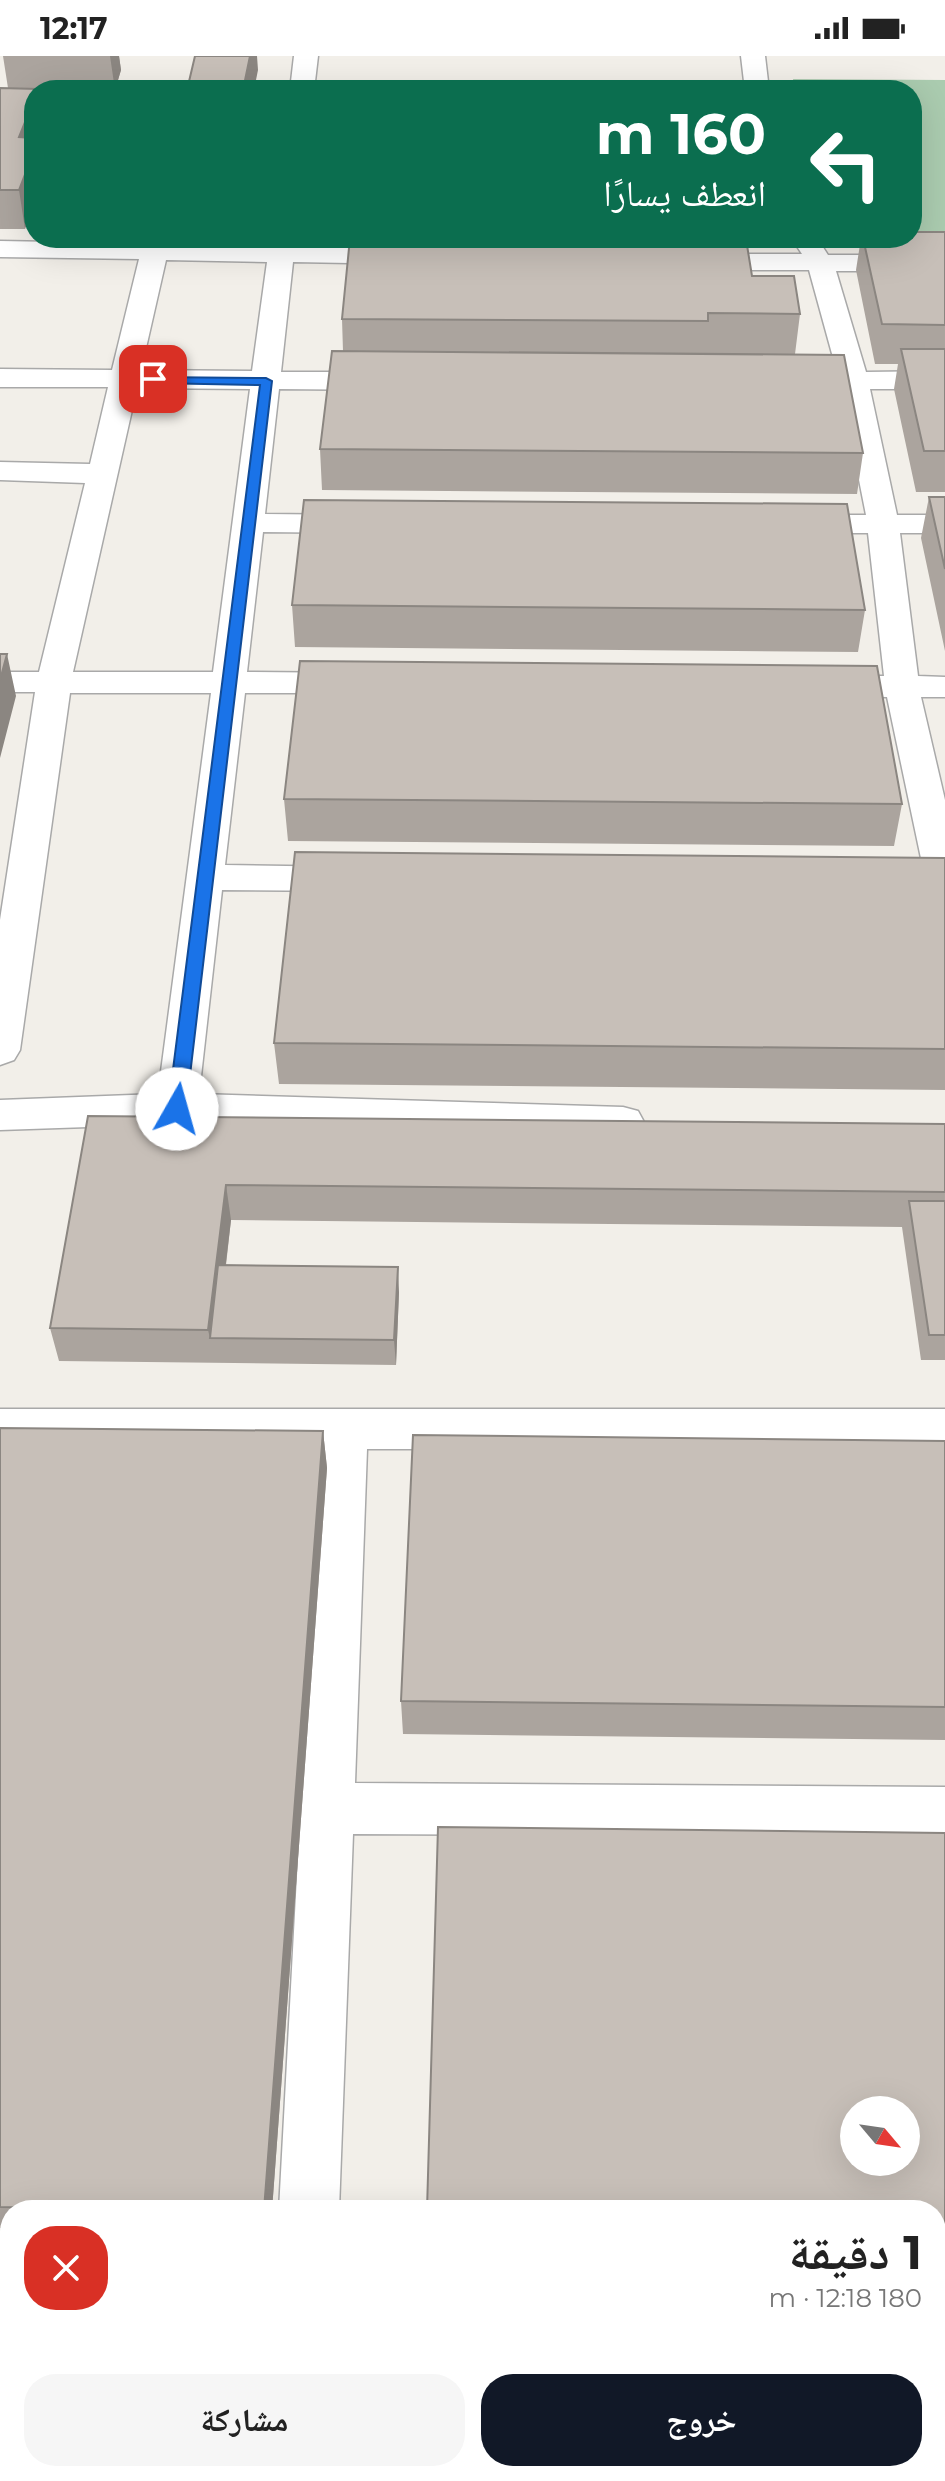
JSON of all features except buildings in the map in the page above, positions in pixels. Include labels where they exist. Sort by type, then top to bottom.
[{"type":"street","points":[[303,80],[306,56]]},
{"type":"street","points":[[753,56],[756,80]]},
{"type":"street","points":[[0,249],[154,253],[245,248]]},
{"type":"street","points":[[177,1109],[282,248]]},
{"type":"street","points":[[311,248],[440,257]]},
{"type":"street","points":[[813,251],[854,381],[883,524],[902,687],[935,885]]},
{"type":"street","points":[[662,261],[813,251],[945,263]]},
{"type":"street","points":[[0,1050],[54,682],[154,253]]},
{"type":"street","points":[[0,378],[409,381]]},
{"type":"street","points":[[758,381],[945,380]]},
{"type":"street","points":[[0,471],[103,474]]},
{"type":"street","points":[[249,523],[391,524]]},
{"type":"street","points":[[756,524],[945,524]]},
{"type":"street","points":[[0,682],[386,683]]},
{"type":"street","points":[[793,686],[945,687]]},
{"type":"street","points":[[205,877],[378,880]]},
{"type":"street","points":[[0,1115],[177,1109],[663,1123]]},
{"type":"street","points":[[309,2200],[344,1428]]},
{"type":"street","points":[[0,1429],[945,1429]]},
{"type":"street","points":[[327,1808],[945,1812]]},
{"type":"green space","points":[[793,79],[945,80],[945,244],[922,244],[922,80]]},
{"type":"route","points":[[153,379],[266,381],[177,1109]]}]
